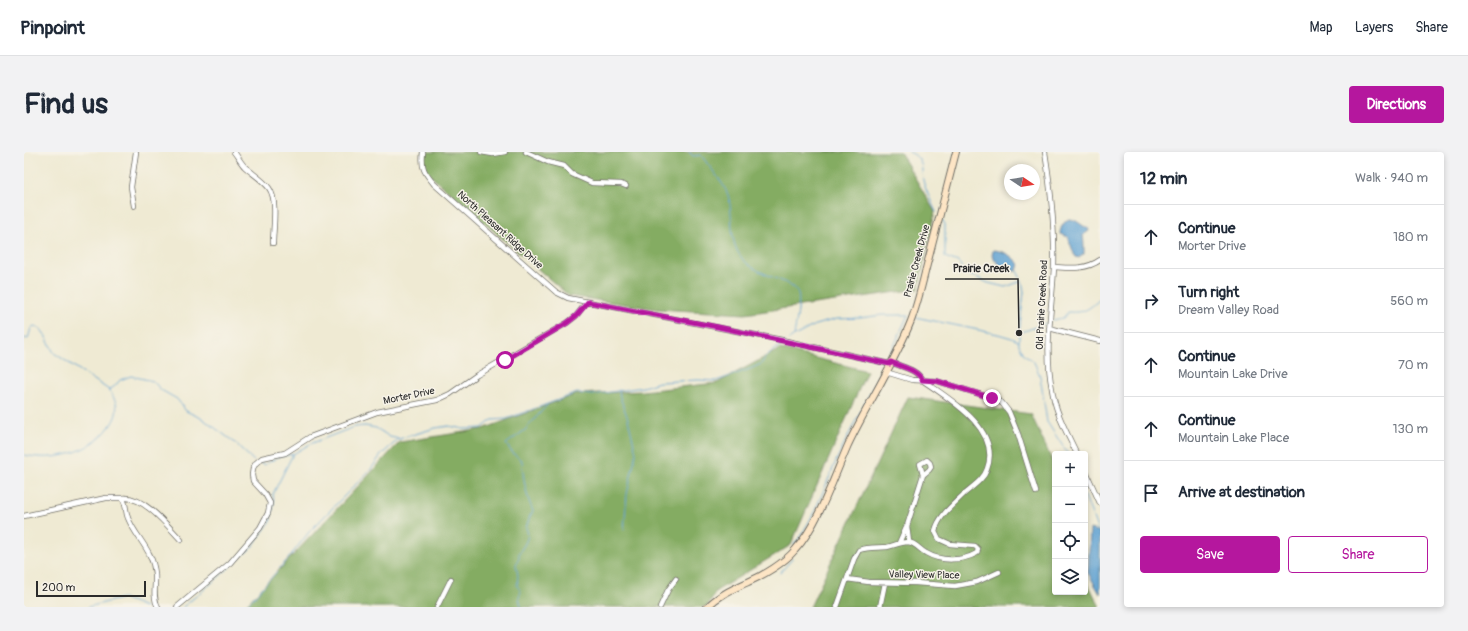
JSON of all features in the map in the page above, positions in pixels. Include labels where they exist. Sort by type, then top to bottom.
[{"type":"main road","name":"Prairie Creek Drive","points":[[707,607],[713,601],[730,590],[768,572],[795,551],[817,516],[849,444],[904,336],[919,298],[956,152]]},
{"type":"street","points":[[134,206],[131,187],[136,152]]},
{"type":"street","points":[[234,152],[244,166],[269,188],[272,194],[274,208],[273,244]]},
{"type":"street","name":"North Pleasant Ridge Drive","points":[[423,152],[422,162],[424,172],[434,184],[556,292],[568,298],[782,340],[890,363],[914,371],[922,380],[970,416],[980,427],[987,441],[990,455],[987,469],[980,480],[937,522],[935,531],[939,539],[950,544],[975,546],[978,549],[977,553],[971,557],[959,559],[936,558],[909,542]]},
{"type":"street","points":[[481,152],[493,154],[505,152]]},
{"type":"street","points":[[526,152],[548,162],[564,166],[572,174],[592,183],[621,184],[626,186]]},
{"type":"street","name":"Old Prairie Creek Road","points":[[1045,152],[1053,228],[1054,267],[1049,328],[1049,353],[1052,389],[1055,403],[1076,451]]},
{"type":"street","points":[[1054,267],[1079,268],[1093,266],[1100,260]]},
{"type":"street","name":"Morter Drive","points":[[177,607],[218,574],[237,556],[260,528],[268,513],[270,503],[265,494],[253,481],[253,468],[262,458],[285,453],[310,437],[377,412],[437,400],[450,394],[477,375],[567,323],[576,316],[588,302]]},
{"type":"street","points":[[1049,328],[1100,341]]},
{"type":"street","points":[[886,372],[912,380],[937,381],[992,398],[1002,403],[1009,412],[1018,434],[1036,492]]},
{"type":"street","points":[[899,543],[907,526],[923,475]]},
{"type":"street","points":[[1088,477],[1100,503]]},
{"type":"street","points":[[24,516],[106,498],[131,499],[149,507],[181,540]]},
{"type":"street","points":[[122,498],[125,502],[128,517],[150,554],[155,574],[155,599],[158,607]]},
{"type":"street","points":[[837,607],[854,559],[859,550],[868,547],[886,547],[909,542],[907,526]]},
{"type":"street","name":"Valley View Place","points":[[847,579],[885,583],[916,583],[955,586],[977,582],[999,572]]},
{"type":"street","points":[[437,607],[451,579]]},
{"type":"street","points":[[660,607],[668,590],[676,579]]},
{"type":"street","points":[[880,607],[885,583]]},
{"type":"green space","points":[[422,152],[900,152],[935,212],[918,289],[745,314],[657,309],[569,296],[426,172]]},
{"type":"green space","points":[[780,349],[867,371],[791,545],[716,591],[707,607],[244,607],[400,442],[483,429],[577,394],[643,391],[717,383]]},
{"type":"green space","points":[[908,397],[1031,414],[1052,460],[1052,595],[1088,595],[1088,584],[1100,607],[810,607]]},
{"type":"water","points":[[1069,219],[1074,220],[1088,228],[1089,231],[1083,235],[1084,254],[1079,258],[1074,254],[1068,237],[1060,234],[1065,221]]},
{"type":"water","points":[[993,250],[1004,252],[1013,258],[1019,264],[1017,271],[1013,271],[1010,267],[1000,266],[992,256]]},
{"type":"water","points":[[1090,529],[1100,532],[1100,594],[1088,573]]},
{"type":"waterway","points":[[689,152],[693,156],[701,155],[719,179],[728,195],[734,243],[741,257],[755,269],[789,285],[795,289],[798,294],[798,308],[794,336]]},
{"type":"waterway","points":[[909,152],[918,158],[920,162],[924,184],[936,212]]},
{"type":"waterway","points":[[941,219],[945,224],[945,257],[958,262],[967,274],[988,283],[1005,287],[1022,281],[1024,292],[1019,345],[1024,354],[1034,362],[1040,376],[1047,422],[1066,451]]},
{"type":"waterway","points":[[1017,271],[1022,281]]},
{"type":"waterway","points":[[1053,320],[1063,318],[1068,312],[1086,310],[1100,299]]},
{"type":"waterway","points":[[789,339],[815,325],[837,319],[882,315],[908,315],[886,360]]},
{"type":"waterway","points":[[915,317],[998,334],[1018,341]]},
{"type":"waterway","points":[[1019,333],[1047,323]]},
{"type":"waterway","points":[[24,338],[28,339],[31,328],[34,326],[40,328],[54,353],[109,390],[120,380],[131,376],[153,381],[161,390],[177,399],[186,411],[203,419],[234,442],[254,461]]},
{"type":"waterway","points":[[245,607],[288,559],[309,532],[371,469],[381,455],[399,439],[435,428],[449,426],[464,429],[482,428],[492,420],[506,419],[577,393],[593,395],[643,387],[659,382],[698,380],[716,381],[761,364],[767,355],[785,342]]},
{"type":"waterway","points":[[794,545],[809,522],[844,444],[884,365]]},
{"type":"waterway","points":[[24,455],[36,457],[60,456],[83,449],[93,443],[110,426],[116,415],[116,403],[109,390]]},
{"type":"waterway","points":[[619,390],[636,453],[627,494],[624,530]]},
{"type":"waterway","points":[[521,607],[519,597],[521,591],[517,586],[518,576],[516,565],[519,553],[525,544],[528,535],[526,528],[533,511],[525,486],[522,461],[506,444],[525,430],[547,405]]},
{"type":"waterway","points":[[260,463],[264,465],[278,457],[293,454],[310,444],[354,427],[365,426],[376,428],[390,437],[399,439]]},
{"type":"waterway","points":[[183,607],[252,547],[270,522],[274,504],[273,494],[293,454]]},
{"type":"waterway","points":[[1088,504],[1098,531]]},
{"type":"waterway","points":[[780,573],[792,559]]},
{"type":"waterway","points":[[88,607],[123,598],[145,607]]},
{"type":"place","name":"Prairie Creek","points":[[1019,333]]},
{"type":"route","points":[[505,360],[567,323],[576,316],[588,302],[718,327],[890,364],[891,362],[914,371],[922,380],[937,381],[992,398]]}]
